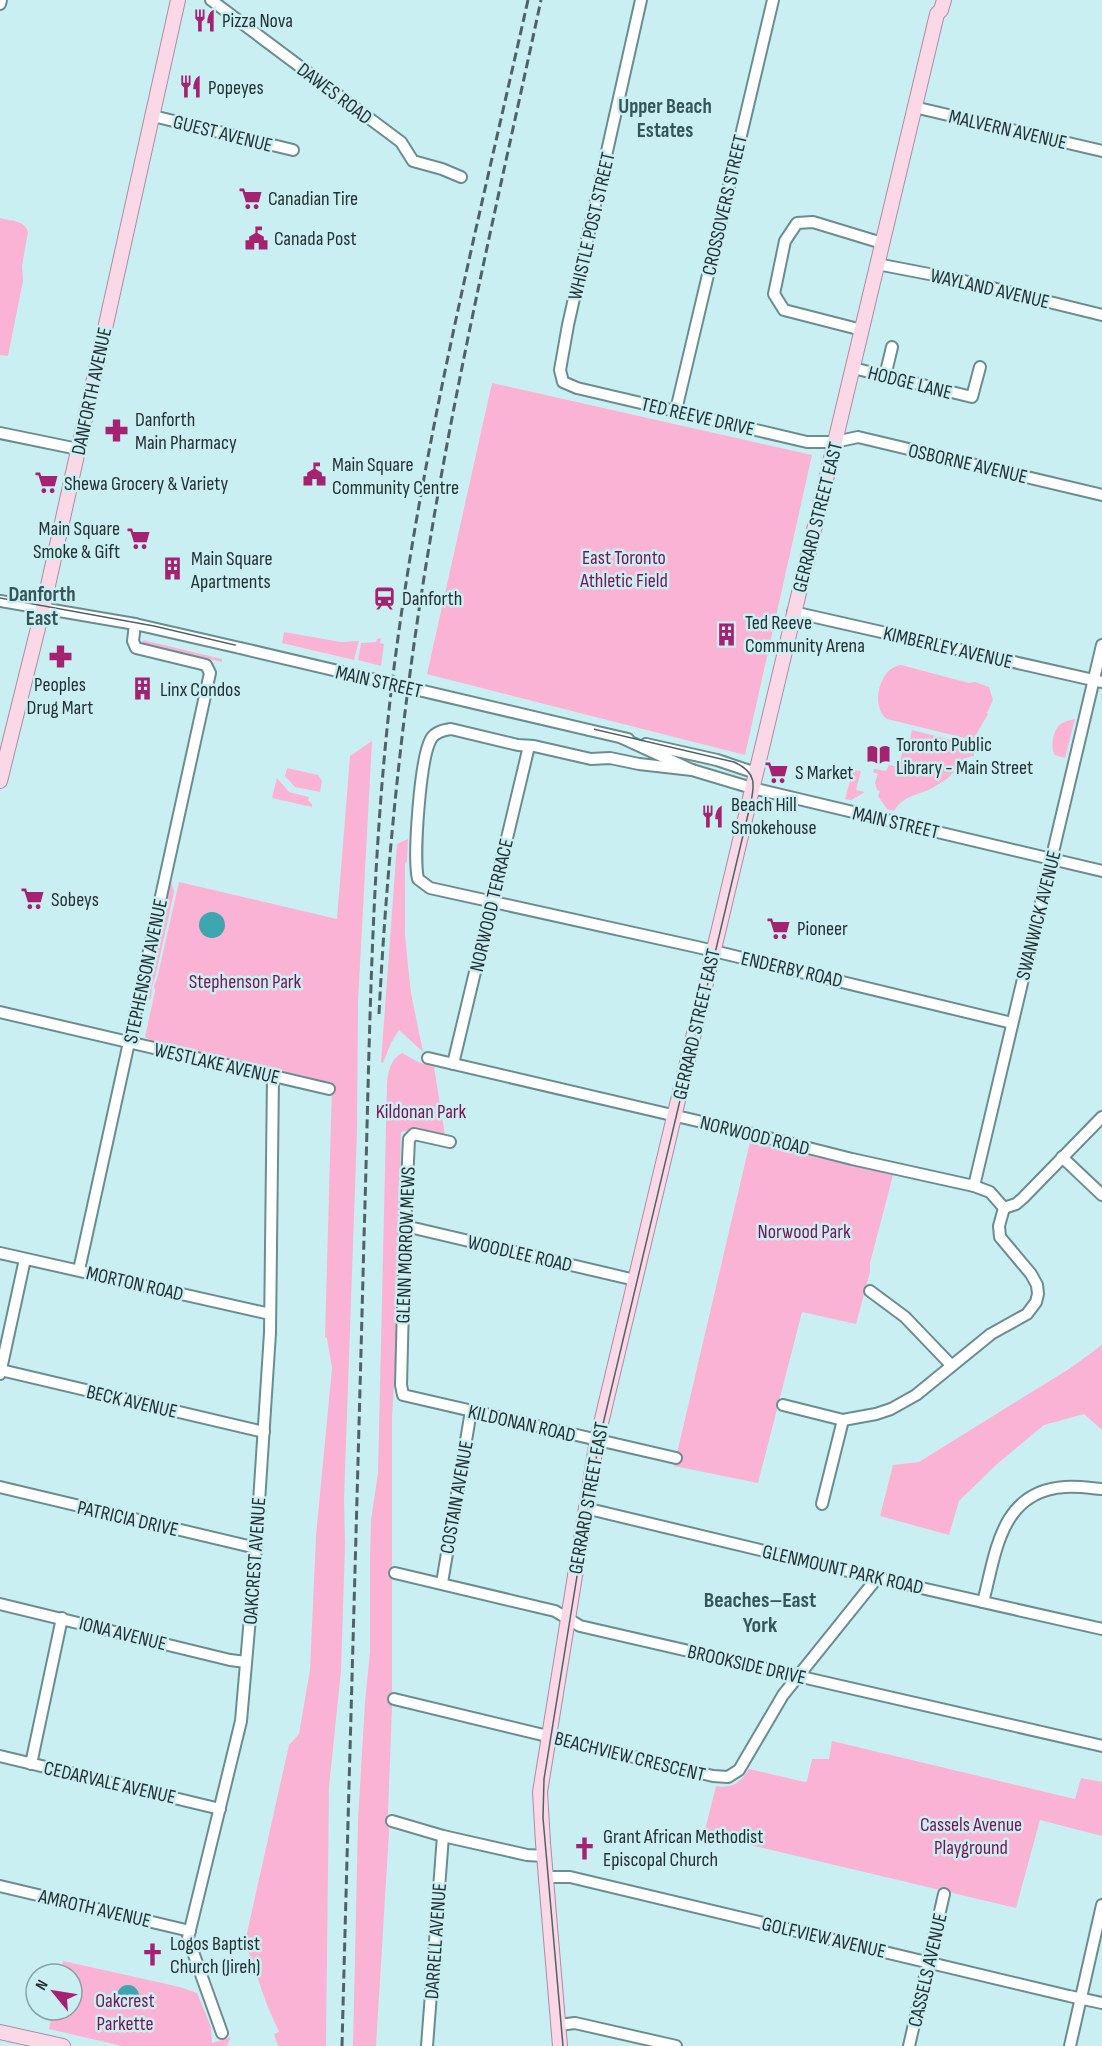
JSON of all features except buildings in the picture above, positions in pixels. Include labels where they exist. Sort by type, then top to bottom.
[{"type":"main road","name":"DANFORTH AVENUE","points":[[0,781],[4,750],[44,608],[178,0]]},
{"type":"main road","name":"GERRARD STREET EAST","points":[[560,2046],[540,1792],[597,1440],[862,330],[936,7],[941,10],[944,0]]},
{"type":"main road","points":[[0,2032],[63,2046]]},
{"type":"street","name":"DAWES ROAD","points":[[212,0],[400,142],[413,161],[461,177]]},
{"type":"street","name":"WHISTLE POST STREET","points":[[563,382],[560,370],[568,325],[641,0]]},
{"type":"street","name":"CROSSOVERS STREET","points":[[676,410],[773,0]]},
{"type":"street","name":"MALVERN AVENUE","points":[[914,107],[1102,151]]},
{"type":"street","name":"GUEST AVENUE","points":[[153,116],[293,150]]},
{"type":"street","points":[[862,330],[784,310],[774,294],[785,241],[797,223],[813,222],[882,243]]},
{"type":"street","name":"WAYLAND AVENUE","points":[[877,264],[960,280],[1102,315]]},
{"type":"street","points":[[885,376],[892,347]]},
{"type":"street","name":"HODGE LANE","points":[[853,368],[972,397],[980,367]]},
{"type":"street","name":"TED REEVE DRIVE","points":[[563,382],[577,388],[807,442],[835,442]]},
{"type":"street","points":[[0,433],[78,449]]},
{"type":"street","name":"OSBORNE AVENUE","points":[[835,442],[858,436],[1102,495]]},
{"type":"street","name":"MAIN STREET","points":[[0,601],[135,624],[717,760],[756,773]]},
{"type":"street","name":"KIMBERLEY AVENUE","points":[[793,612],[1098,681]]},
{"type":"street","name":"STEPHENSON AVENUE","points":[[79,1270],[210,671],[206,665],[136,648],[133,641],[135,624]]},
{"type":"street","name":"SWANWICK AVENUE","points":[[974,1185],[1052,859],[1098,681],[1102,645]]},
{"type":"street","name":"MAIN STREET","points":[[430,888],[418,879],[418,824],[422,773],[427,748],[432,737],[441,731],[451,729],[591,759],[610,758],[692,770]]},
{"type":"street","name":"MAIN STREET","points":[[622,738],[692,770],[752,788],[1102,871]]},
{"type":"street","name":"NORWOOD TERRACE","points":[[453,1064],[529,746]]},
{"type":"street","name":"ENDERBY ROAD","points":[[430,888],[713,951],[1012,1023]]},
{"type":"street","name":"WESTLAKE AVENUE","points":[[0,1012],[329,1089]]},
{"type":"street","name":"NORWOOD ROAD","points":[[428,1058],[852,1159],[974,1185],[990,1192],[1004,1208]]},
{"type":"street","name":"OAKCREST AVENUE","points":[[222,2033],[188,1938],[241,1720],[256,1548],[270,1314],[273,1076]]},
{"type":"street","points":[[783,1405],[843,1420],[876,1414],[904,1403],[991,1334],[1023,1317],[1031,1310],[1036,1302],[1038,1288],[1035,1279],[1000,1237],[999,1226],[1004,1208],[1016,1204],[1023,1198],[1102,1117]]},
{"type":"street","name":"GLENN MORROW MEWS","points":[[403,1395],[401,1385],[409,1138],[414,1134],[450,1142]]},
{"type":"street","points":[[1062,1157],[1102,1195]]},
{"type":"street","name":"WOODLEE ROAD","points":[[405,1226],[635,1280]]},
{"type":"street","name":"MORTON ROAD","points":[[0,1253],[270,1314]]},
{"type":"street","points":[[0,1372],[25,1259]]},
{"type":"street","points":[[870,1291],[905,1317],[951,1365]]},
{"type":"street","name":"BECK AVENUE","points":[[0,1372],[264,1432]]},
{"type":"street","name":"KILDONAN ROAD","points":[[403,1395],[676,1458]]},
{"type":"street","name":"COSTAIN AVENUE","points":[[441,1583],[471,1411]]},
{"type":"street","points":[[822,1504],[843,1420]]},
{"type":"street","points":[[984,1602],[997,1542],[1004,1526],[1016,1509],[1031,1497],[1055,1488],[1075,1486],[1102,1489]]},
{"type":"street","name":"PATRICIA DRIVE","points":[[0,1487],[256,1548]]},
{"type":"street","name":"GLENMOUNT PARK ROAD","points":[[585,1508],[1102,1629]]},
{"type":"street","name":"BROOKSIDE DRIVE","points":[[395,1573],[555,1611],[580,1626],[1102,1746]]},
{"type":"street","name":"BEACHVIEW CRESCENT","points":[[394,1699],[712,1776],[728,1777],[738,1770],[783,1695],[877,1578]]},
{"type":"street","name":"IONA AVENUE","points":[[0,1604],[246,1662]]},
{"type":"street","points":[[31,1764],[62,1618]]},
{"type":"street","name":"CEDARVALE AVENUE","points":[[0,1756],[220,1809]]},
{"type":"street","points":[[392,1821],[443,1836],[544,1856]]},
{"type":"street","name":"DARRELL AVENUE","points":[[428,2046],[443,1836]]},
{"type":"street","name":"GOLFVIEW AVENUE","points":[[546,1877],[570,1877],[929,1961],[1080,1999],[1102,2002]]},
{"type":"street","name":"AMROTH AVENUE","points":[[0,1886],[190,1931]]},
{"type":"street","name":"CASSELS AVENUE","points":[[909,2046],[944,1894]]},
{"type":"street","points":[[1070,2046],[1102,1905]]},
{"type":"street","points":[[559,2025],[575,2023],[676,2046]]},
{"type":"green space","points":[[0,218],[24,225],[28,232],[22,266],[23,281],[8,356],[0,355]]},
{"type":"green space","name":"East Toronto Athletic Field","points":[[492,383],[812,455],[745,755],[427,674]]},
{"type":"green space","points":[[284,632],[341,642],[359,641],[354,660],[282,643]]},
{"type":"green space","points":[[381,638],[380,643],[384,644],[381,666],[358,660],[361,643],[376,642]]},
{"type":"green space","points":[[143,640],[222,659],[222,662],[147,645],[143,643]]},
{"type":"green space","points":[[901,665],[989,687],[993,700],[973,740],[887,719],[879,706],[879,688],[887,673],[893,667]]},
{"type":"green space","points":[[1075,719],[1065,758],[1055,755],[1053,743],[1058,726]]},
{"type":"green space","points":[[912,730],[971,745],[969,749],[974,750],[974,756],[961,761],[950,776],[929,790],[907,798],[894,811],[887,809],[878,796],[880,791],[877,790],[875,782],[878,774],[873,772],[874,769],[886,771],[889,765],[899,767],[903,749],[908,750]]},
{"type":"green space","name":"Stephenson Park","points":[[372,741],[358,1002],[357,1131],[344,1500],[345,1546],[341,1671],[329,1787],[326,2046],[278,2046],[274,2034],[279,2032],[245,1942],[289,1745],[299,1734],[310,1670],[316,1536],[332,1368],[325,1337],[332,1085],[149,1042],[150,1040],[145,1037],[155,991],[154,986],[179,882],[337,919],[350,756]]},
{"type":"green space","points":[[287,768],[318,775],[322,781],[320,792],[295,787],[285,776]]},
{"type":"green space","points":[[853,770],[861,771],[856,790],[865,792],[851,800],[845,799]]},
{"type":"green space","points":[[277,778],[289,792],[309,797],[308,800],[312,807],[272,798]]},
{"type":"green space","points":[[408,839],[405,864],[405,934],[411,993],[423,1052],[399,1030],[383,1063],[381,1062],[397,844]]},
{"type":"green space","points":[[171,882],[174,892],[151,999],[146,997]]},
{"type":"green space","name":"Kildonan Park","points":[[402,1053],[418,1062],[434,1067],[445,1135],[401,1132],[396,1350],[392,1418],[392,1708],[389,1832],[376,2046],[353,2046],[358,1821],[370,1652],[371,1520],[378,1473],[387,1083],[391,1066]]},
{"type":"green space","name":"Norwood Park","points":[[750,1142],[893,1175],[856,1324],[802,1312],[758,1483],[674,1466]]},
{"type":"green space","points":[[1102,1345],[1102,1430],[1084,1414],[1044,1425],[996,1465],[959,1501],[949,1535],[880,1516],[893,1465],[919,1462],[1069,1369]]},
{"type":"green space","name":"Cassels Avenue Playground","points":[[832,1741],[1075,1799],[1081,1778],[1102,1782],[1102,1836],[1040,1820],[1016,1908],[704,1834],[716,1786],[736,1784],[749,1769],[805,1782],[812,1759],[829,1759]]},
{"type":"green space","name":"Oakcrest Parkette","points":[[84,1966],[180,1987],[197,1993],[211,2027],[212,2043],[231,2037],[227,2046],[122,2046],[49,2029],[50,2022],[84,2022]]},
{"type":"water","points":[[212,912],[221,916],[225,925],[221,934],[212,938],[203,934],[199,925],[203,916]]},
{"type":"water","points":[[128,1985],[136,1988],[139,1996],[136,2004],[128,2007],[120,2004],[117,1996],[120,1988]]},
{"type":"tram line","points":[[0,598],[154,626],[734,762],[747,770],[752,780],[753,792],[750,806],[599,1441],[544,1779],[543,1818],[563,2046]]},
{"type":"railway","points":[[342,2046],[370,1021],[380,804],[395,660],[421,494],[454,328],[528,0]]},
{"type":"railway","points":[[379,1014],[397,780],[411,663],[429,547],[467,341],[541,0]]},
{"type":"place","name":"Pizza Nova","points":[[204,20]]},
{"type":"place","name":"Popeyes","points":[[190,87]]},
{"type":"place","name":"Canadian Tire","points":[[250,198]]},
{"type":"place","name":"Canada Post","points":[[256,238]]},
{"type":"place","name":"Danforth Main Pharmacy","points":[[117,431]]},
{"type":"place","name":"Main Square Community Centre","points":[[314,475]]},
{"type":"place","name":"Shewa Grocery & Variety","points":[[46,483]]},
{"type":"place","name":"Main Square Smoke & Gift","points":[[138,539]]},
{"type":"place","name":"Main Square Apartments","points":[[173,569]]},
{"type":"place","name":"Danforth","points":[[384,598]]},
{"type":"place","name":"Ted Reeve Community Arena","points":[[727,634]]},
{"type":"place","name":"Peoples Drug Mart","points":[[60,657]]},
{"type":"place","name":"Linx Condos","points":[[142,689]]},
{"type":"place","name":"Toronto Public Library - Main Street","points":[[878,755]]},
{"type":"place","name":"S Market","points":[[777,772]]},
{"type":"place","name":"Beach Hill Smokehouse","points":[[713,816]]},
{"type":"place","name":"Sobeys","points":[[33,899]]},
{"type":"place","name":"Pioneer","points":[[779,928]]},
{"type":"place","name":"Grant African Methodist Episcopal Church","points":[[585,1848]]},
{"type":"place","name":"Logos Baptist Church (Jireh)","points":[[152,1955]]},
{"type":"district","name":"Upper Beach Estates","points":[[665,118]]},
{"type":"district","name":"Danforth East","points":[[42,606]]},
{"type":"district","name":"Beaches–East York","points":[[760,1612]]}]
